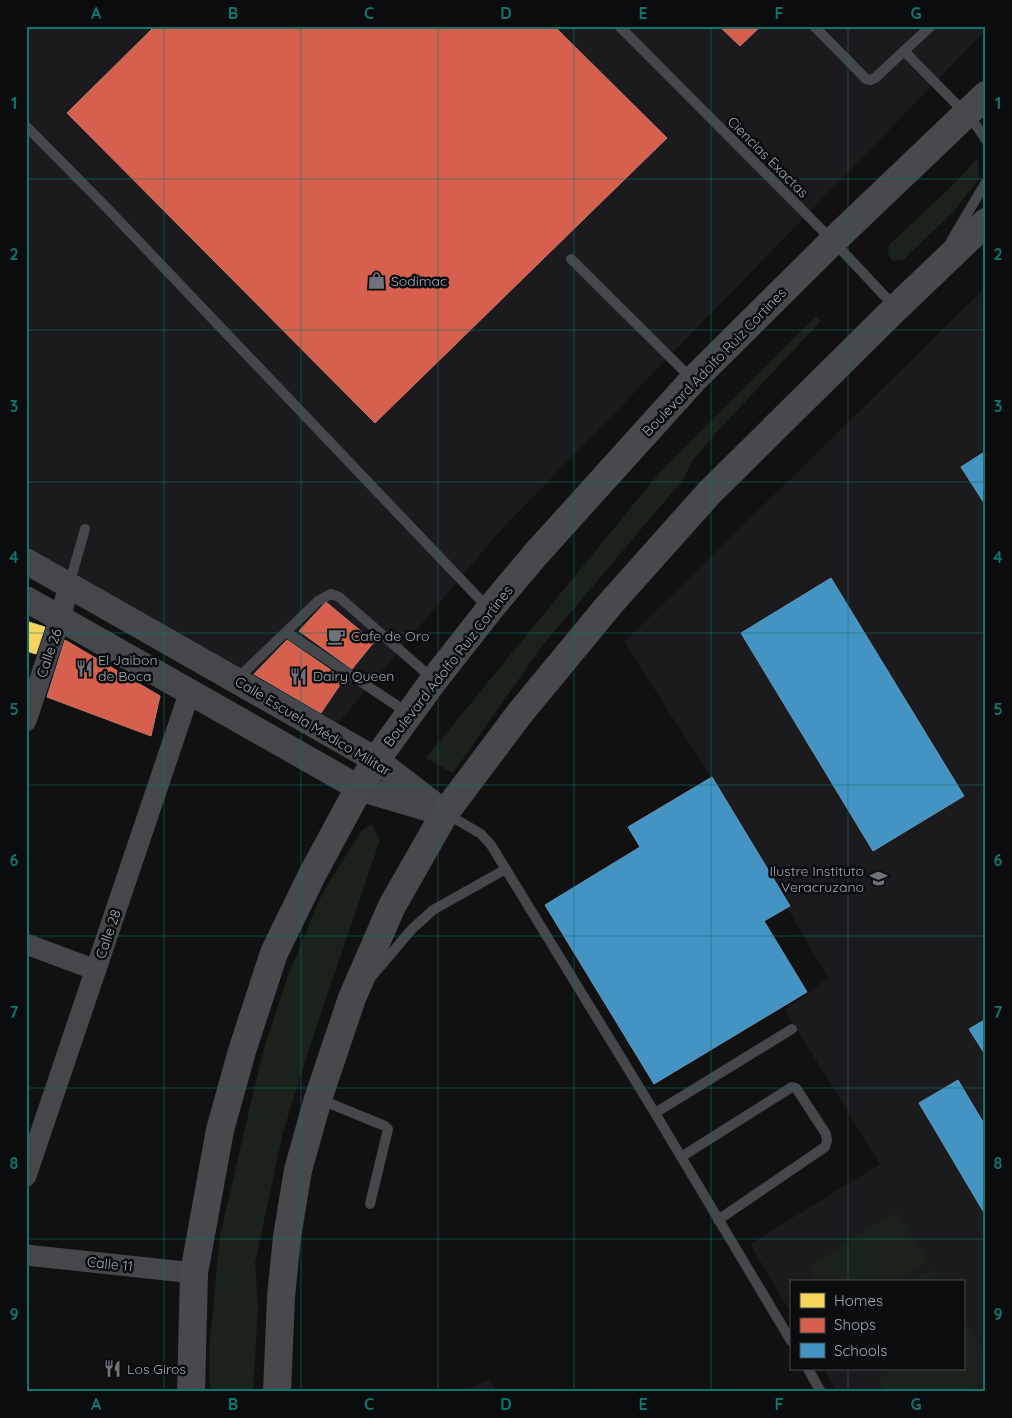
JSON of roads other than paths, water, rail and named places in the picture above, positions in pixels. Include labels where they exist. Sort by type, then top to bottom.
[{"type":"main road","name":"Boulevard Adolfo Ruiz Cortines","points":[[191,1392],[194,1273],[220,1130],[274,953],[313,872],[358,788],[434,680],[489,610],[535,555],[693,380],[833,241],[986,95]]},
{"type":"main road","points":[[277,1392],[281,1297],[287,1237],[298,1170],[318,1099],[352,998],[392,906],[445,813],[520,713],[610,604],[709,493],[986,222]]},
{"type":"street","name":"Calle Escuela Médico Militar","points":[[26,561],[376,760],[445,813]]},
{"type":"street","name":"Calle 26","points":[[26,721],[60,619],[69,585]]},
{"type":"street","name":"Calle Escuela Médico Militar","points":[[26,599],[358,788],[445,813]]},
{"type":"street","name":"Calle 28","points":[[26,1176],[190,691]]},
{"type":"street","points":[[26,944],[96,970]]},
{"type":"street","name":"Calle 11","points":[[26,1255],[194,1273]]},
{"type":"lane","name":"Ciencias Exactas","points":[[619,26],[833,241],[896,308]]},
{"type":"lane","points":[[814,26],[866,79],[871,80],[931,26]]},
{"type":"lane","points":[[904,51],[973,121],[986,140]]},
{"type":"lane","points":[[26,126],[489,610]]},
{"type":"lane","points":[[936,269],[986,182]]},
{"type":"lane","points":[[571,259],[693,380]]},
{"type":"lane","points":[[69,585],[85,529]]},
{"type":"lane","points":[[236,680],[318,602],[331,594],[338,597],[434,680]]},
{"type":"lane","points":[[286,632],[409,714]]},
{"type":"lane","points":[[445,813],[480,834],[491,845],[655,1113],[790,1339]]},
{"type":"lane","points":[[352,998],[412,929],[433,910],[506,869]]},
{"type":"lane","points":[[655,1113],[792,1029]]},
{"type":"lane","points":[[681,1157],[792,1087],[796,1088],[826,1134],[828,1141],[825,1147],[718,1220]]},
{"type":"lane","points":[[318,1099],[385,1126],[388,1129],[370,1204]]},
{"type":"lane","points":[[809,1370],[821,1392]]},
{"type":"place","name":"Sodimac","points":[[377,281]]},
{"type":"place","name":"Cafe de Oro","points":[[337,636]]},
{"type":"place","name":"El Jaibon de Boca","points":[[84,668]]},
{"type":"place","name":"Dairy Queen","points":[[299,676]]},
{"type":"place","name":"Ilustre Instituto Veracruzano","points":[[878,879]]},
{"type":"place","name":"Los Giros","points":[[113,1369]]}]
